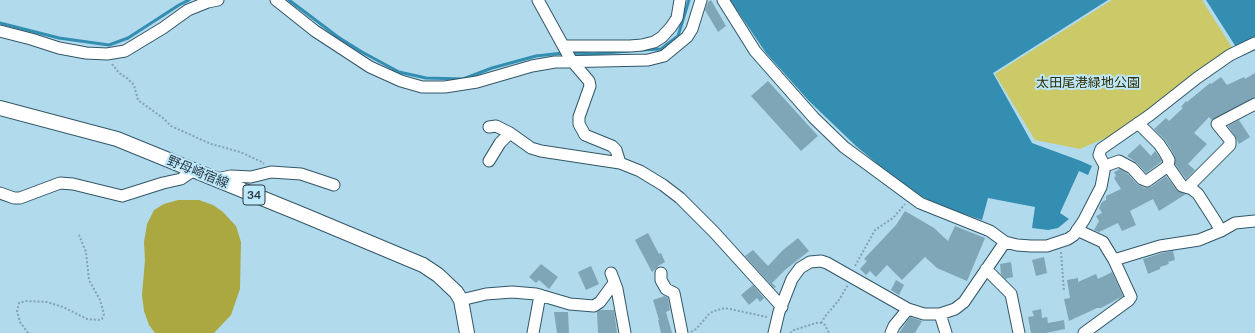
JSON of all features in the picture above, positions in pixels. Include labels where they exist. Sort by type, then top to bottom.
[{"type":"main road","name":"野母崎宿線","points":[[0,108],[117,139],[423,265],[438,275],[456,292],[461,300],[467,333]]},
{"type":"street","points":[[0,31],[59,48],[86,53],[107,54],[125,51],[163,28],[188,10],[208,2],[218,0]]},
{"type":"street","points":[[276,0],[315,31],[370,67],[401,81],[422,87],[445,87],[477,82],[532,66],[556,62],[648,60],[664,56],[687,37],[692,29],[701,0]]},
{"type":"street","points":[[538,0],[571,60],[589,81],[590,86],[579,117],[579,124],[585,135],[612,146],[616,150],[620,163]]},
{"type":"street","points":[[564,46],[630,46],[654,42],[662,37],[677,18],[680,0]]},
{"type":"street","points":[[722,0],[755,51],[814,118],[844,147],[920,203],[990,231],[1005,242],[1016,245],[1047,246],[1060,243],[1068,239],[1084,220],[1101,187],[1105,166],[1099,155],[1100,149],[1150,115],[1197,78],[1230,55],[1255,43]]},
{"type":"street","points":[[1188,187],[1230,145],[1230,140],[1217,124],[1255,104]]},
{"type":"street","points":[[1138,123],[1159,144],[1169,160],[1168,166],[1182,186],[1188,187],[1198,194],[1220,231]]},
{"type":"street","points":[[489,127],[496,126],[510,133],[531,148],[541,151],[620,163],[640,171],[663,185],[680,198],[714,232],[782,307]]},
{"type":"street","points":[[489,161],[500,144],[510,133]]},
{"type":"street","points":[[1105,166],[1119,161],[1132,168],[1142,179],[1147,181],[1168,166]]},
{"type":"street","points":[[0,193],[14,198],[20,198],[60,183],[73,184],[122,196],[182,179],[194,170]]},
{"type":"street","points":[[216,179],[231,176],[251,177],[271,172],[301,174],[334,186]]},
{"type":"street","points":[[1114,260],[1160,246],[1199,240],[1235,223],[1255,221]]},
{"type":"street","points":[[1077,230],[1103,242],[1114,260],[1131,297],[1084,333]]},
{"type":"street","points":[[774,333],[777,319],[792,279],[805,265],[815,261],[821,261],[851,276],[908,309],[924,314],[940,314],[955,308],[964,302],[1005,242]]},
{"type":"street","points":[[986,269],[1011,294],[1019,333]]},
{"type":"street","points":[[660,273],[661,280],[666,288],[674,293],[682,333]]},
{"type":"street","points":[[461,300],[486,294],[512,292],[540,295],[570,304],[594,306],[600,302],[612,278],[617,289],[625,333]]},
{"type":"street","points":[[534,333],[540,295]]},
{"type":"street","points":[[891,333],[894,326],[908,309]]},
{"type":"street","points":[[940,314],[946,333]]},
{"type":"path","points":[[107,54],[113,67],[119,73],[128,78],[134,85],[138,100],[163,118],[171,126],[211,144],[240,152],[256,159],[262,162],[271,172]]},
{"type":"path","points":[[821,323],[839,300],[875,230],[893,218],[912,198]]},
{"type":"path","points":[[28,333],[20,322],[17,311],[19,303],[26,301],[46,302],[63,307],[87,319],[98,320],[102,318],[104,314],[100,300],[89,280],[86,252],[79,235]]},
{"type":"path","points":[[1060,243],[1064,292]]},
{"type":"path","points":[[690,333],[696,329],[710,313],[725,308],[777,319]]},
{"type":"path","points":[[790,333],[794,330],[816,323],[825,325],[829,333]]},
{"type":"green space","name":"太田尾港緑地公園","points":[[1112,0],[1202,0],[1233,49],[1140,117],[1110,136],[1080,149],[1035,140],[995,74]]},
{"type":"shaded area","points":[[178,200],[199,200],[213,205],[223,212],[236,226],[241,242],[240,289],[231,315],[214,333],[155,333],[149,325],[144,311],[142,295],[145,260],[144,242],[147,224],[154,210],[164,204]]},
{"type":"water","points":[[730,0],[1108,0],[993,73],[1032,143],[1092,166],[1088,175],[1079,171],[1060,213],[1069,219],[1058,228],[1048,230],[1032,228],[1035,207],[988,198],[982,220],[946,208],[910,191],[856,146],[809,101],[766,53]]},
{"type":"water","points":[[1206,0],[1255,0],[1255,37],[1236,47]]},
{"type":"building","points":[[711,0],[726,26],[718,32],[705,10],[708,2]]},
{"type":"building","points":[[1255,73],[1255,97],[1212,120],[1209,117],[1194,133],[1207,144],[1188,164],[1195,170],[1186,179],[1175,164],[1175,157],[1171,149],[1154,129],[1166,118],[1169,121],[1183,108],[1181,107],[1186,101],[1187,102],[1210,83],[1211,84],[1221,77],[1227,85],[1244,77],[1245,79]]},
{"type":"building","points":[[768,81],[818,136],[801,151],[751,96]]},
{"type":"building","points":[[1239,120],[1250,137],[1239,144],[1228,126]]},
{"type":"building","points":[[1140,144],[1151,156],[1155,151],[1162,161],[1146,173],[1137,163],[1127,156]]},
{"type":"building","points":[[1120,169],[1128,174],[1137,184],[1145,188],[1151,187],[1166,176],[1177,190],[1186,194],[1159,211],[1153,199],[1130,211],[1136,225],[1122,231],[1118,223],[1099,232],[1094,230],[1099,221],[1096,216],[1102,213],[1099,208],[1102,202],[1106,200],[1106,196],[1121,189],[1114,178],[1116,176],[1114,172]]},
{"type":"building","points":[[905,211],[934,228],[948,241],[955,226],[985,238],[967,281],[937,268],[925,257],[902,280],[887,265],[876,277],[870,271],[866,275],[860,269],[867,261],[864,259],[896,225]]},
{"type":"building","points":[[648,233],[665,262],[652,272],[635,240]]},
{"type":"building","points":[[798,238],[809,251],[785,270],[772,283],[776,287],[774,288],[745,256],[753,250],[768,266],[783,250]]},
{"type":"building","points":[[1173,251],[1175,260],[1168,262],[1169,264],[1148,274],[1143,259]]},
{"type":"building","points":[[1044,257],[1047,273],[1036,276],[1032,260]]},
{"type":"building","points":[[1011,262],[1013,277],[1005,279],[1001,274],[1000,264]]},
{"type":"building","points":[[541,264],[558,277],[549,289],[539,280],[536,283],[529,277]]},
{"type":"building","points":[[591,266],[599,284],[586,290],[578,272]]},
{"type":"building","points":[[1112,272],[1123,296],[1101,308],[1097,308],[1069,321],[1064,299],[1070,298],[1067,280],[1078,278],[1078,282],[1096,274],[1098,279]]},
{"type":"building","points":[[896,280],[904,285],[899,295],[891,290]]},
{"type":"building","points":[[753,285],[764,298],[760,302],[757,298],[749,305],[741,295]]},
{"type":"building","points":[[665,296],[668,298],[670,310],[666,312],[672,333],[661,333],[653,300]]},
{"type":"building","points":[[1041,309],[1042,318],[1047,317],[1048,323],[1064,320],[1065,329],[1046,333],[1031,333],[1028,317],[1034,316],[1032,311]]},
{"type":"building","points":[[600,310],[614,310],[617,333],[598,333],[597,312]]},
{"type":"building","points":[[554,312],[568,312],[569,333],[557,333]]},
{"type":"building","points":[[910,317],[922,321],[915,333],[899,333]]},
{"type":"waterway","points":[[0,23],[59,38],[109,45],[128,38],[189,0]]},
{"type":"waterway","points":[[289,0],[338,37],[362,52],[399,72],[426,78],[463,79],[492,68],[536,56],[563,53]]},
{"type":"waterway","points":[[641,50],[661,49],[678,36],[689,0]]},
{"type":"waterway","points":[[571,53],[594,54],[629,51]]}]
